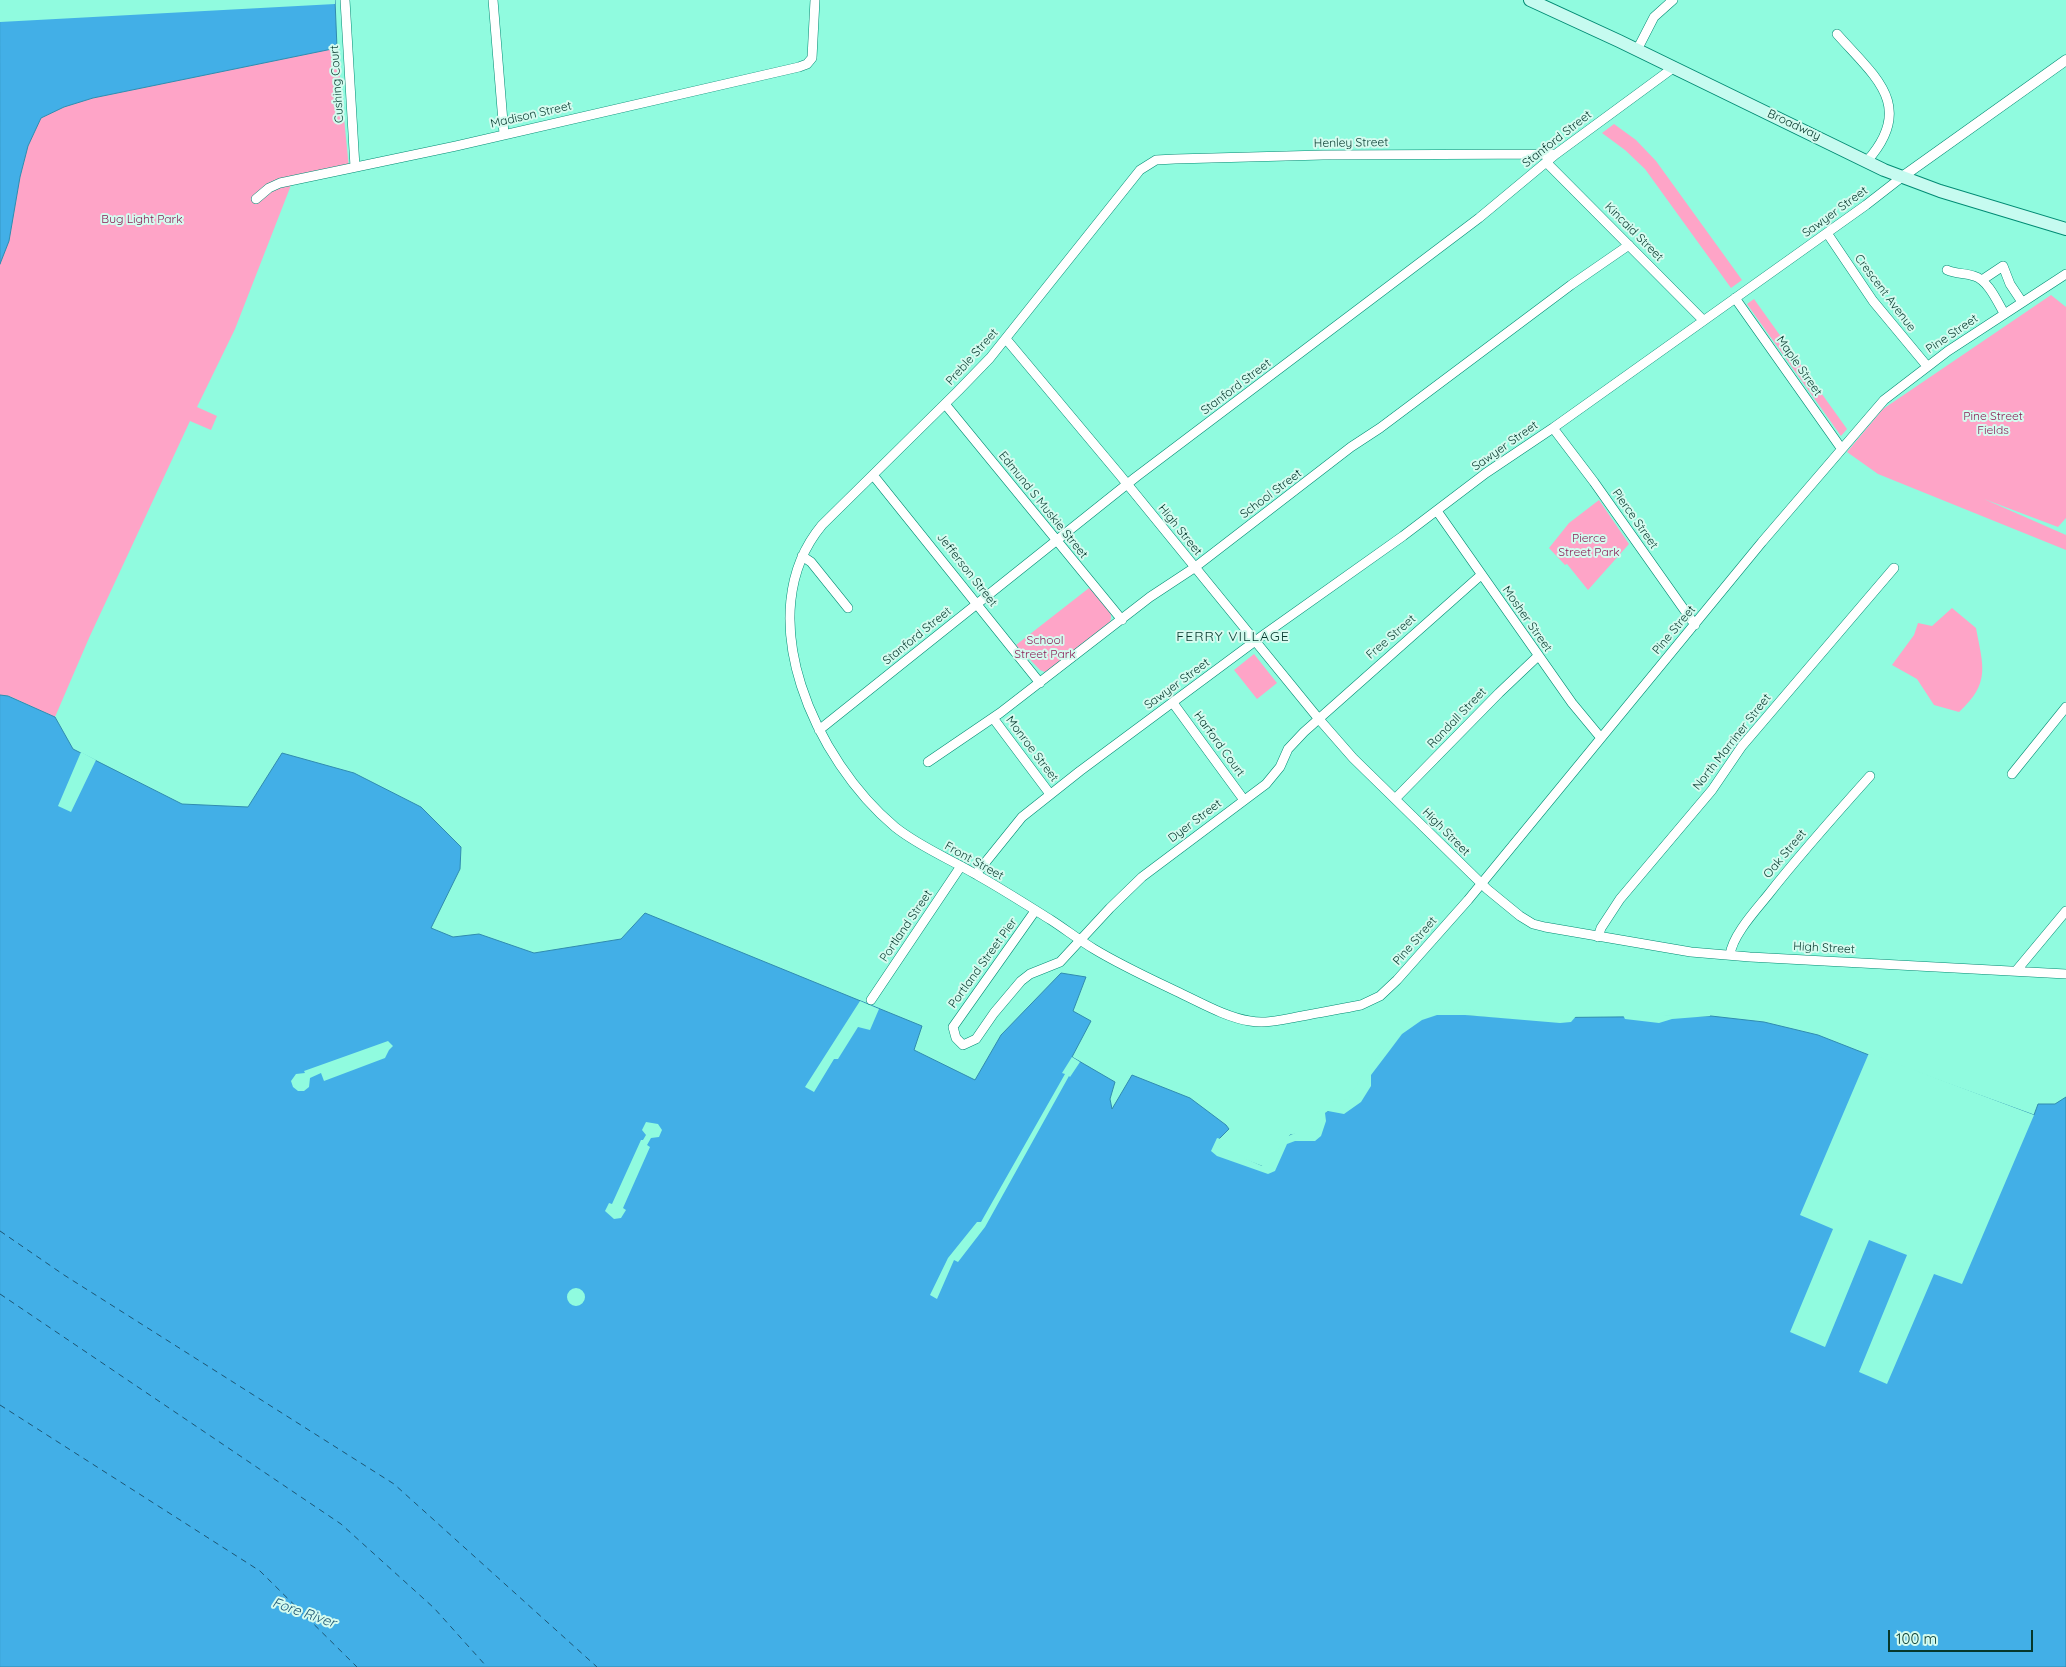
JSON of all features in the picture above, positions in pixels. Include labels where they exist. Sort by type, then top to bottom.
[{"type":"main road","name":"Broadway","points":[[1530,0],[1902,177],[1958,197],[2066,228]]},
{"type":"street","name":"Cushing Court","points":[[345,0],[354,167]]},
{"type":"street","points":[[493,0],[504,134]]},
{"type":"street","name":"Madison Street","points":[[256,199],[269,188],[280,183],[800,67],[807,64],[812,58],[815,0]]},
{"type":"street","points":[[1637,50],[1654,18],[1673,0]]},
{"type":"street","points":[[1838,34],[1883,88],[1890,103],[1890,121],[1884,139],[1867,161]]},
{"type":"street","name":"Sawyer Street","points":[[976,874],[1022,817],[1172,702],[1437,511],[1486,473],[1553,428],[2066,60]]},
{"type":"street","name":"Stanford Street","points":[[818,730],[828,725],[1127,485],[1479,218],[1556,154],[1673,68]]},
{"type":"street","name":"Henley Street","points":[[1147,164],[1156,160],[1175,158],[1556,154]]},
{"type":"street","name":"Kincaid Street","points":[[1546,162],[1703,320]]},
{"type":"street","name":"Preble Street","points":[[802,556],[807,544],[822,525],[945,404],[1006,339],[1124,189],[1147,164]]},
{"type":"street","name":"Crescent Avenue","points":[[1826,233],[1873,301],[1927,366]]},
{"type":"street","name":"School Street","points":[[928,762],[993,718],[1150,598],[1194,568],[1351,447],[1380,428],[1629,244]]},
{"type":"street","points":[[1982,280],[2003,266],[2010,284],[2022,302]]},
{"type":"street","points":[[1947,270],[1955,274],[1976,276],[1982,280],[2004,313]]},
{"type":"street","name":"Pine Street","points":[[1320,1012],[1361,1005],[1380,996],[1412,964],[1841,448],[1884,400],[1927,366],[2004,313],[2066,274]]},
{"type":"street","name":"Maple Street","points":[[1735,298],[1841,448]]},
{"type":"street","name":"High Street","points":[[1006,339],[1318,718],[1354,758],[1481,883],[1510,909],[1534,924],[1598,937],[1691,952],[2066,974]]},
{"type":"street","name":"Edmund S Muskie Street","points":[[945,404],[1122,620]]},
{"type":"street","name":"Pierce Street","points":[[1553,428],[1594,482],[1695,625]]},
{"type":"street","name":"Jefferson Street","points":[[873,475],[1040,683]]},
{"type":"street","name":"Mosher Street","points":[[1437,511],[1538,656],[1572,703],[1601,738]]},
{"type":"street","points":[[802,556],[811,562],[848,608]]},
{"type":"street","name":"Front Street","points":[[802,556],[798,564],[792,591],[793,644],[798,676],[818,730],[849,776],[882,815],[910,838],[976,874],[1094,949],[1208,1006],[1250,1021],[1267,1022],[1320,1012]]},
{"type":"street","name":"North Marriner Street","points":[[1598,937],[1606,918],[1620,899],[1712,790],[1742,746],[1894,568]]},
{"type":"street","name":"Free Street","points":[[1318,718],[1481,575]]},
{"type":"street","name":"Randall Street","points":[[1395,798],[1514,677],[1538,656]]},
{"type":"street","name":"Harford Court","points":[[1172,702],[1244,800]]},
{"type":"street","points":[[2012,774],[2066,707]]},
{"type":"street","name":"Monroe Street","points":[[993,718],[1050,794]]},
{"type":"street","name":"Dyer Street","points":[[1080,939],[1142,877],[1270,780],[1280,767],[1288,749],[1318,718]]},
{"type":"street","name":"Oak Street","points":[[1730,955],[1731,946],[1754,912],[1801,854],[1870,776]]},
{"type":"street","name":"Portland Street","points":[[871,1000],[961,866]]},
{"type":"street","name":"Portland Street Pier","points":[[1035,911],[953,1027],[956,1038],[962,1045],[976,1039],[994,1013],[1022,981],[1030,974],[1060,962],[1080,939]]},
{"type":"street","points":[[2016,971],[2066,911]]},
{"type":"green space","name":"Bug Light Park","points":[[337,48],[349,168],[293,180],[235,329],[197,407],[217,416],[211,430],[190,421],[89,638],[55,717],[9,696],[0,695],[0,264],[9,241],[20,177],[28,146],[41,118],[64,107],[93,98]]},
{"type":"green space","points":[[1614,124],[1636,140],[1656,161],[1742,280],[1731,288],[1645,169],[1625,150],[1602,133]]},
{"type":"green space","name":"Pine Street Fields","points":[[2051,295],[2066,307],[2066,518],[2058,527],[1984,499],[2066,535],[2066,550],[1878,474],[1847,452],[1883,409]]},
{"type":"green space","points":[[1754,299],[1847,429],[1841,436],[1747,304]]},
{"type":"green space","name":"Pierce Street Park","points":[[1599,500],[1629,544],[1588,590],[1567,564],[1565,565],[1549,548],[1569,523]]},
{"type":"green space","name":"School Street Park","points":[[1089,588],[1108,608],[1111,617],[1110,622],[1049,670],[1045,672],[1040,670],[1016,645]]},
{"type":"green space","points":[[1952,608],[1976,628],[1982,664],[1980,683],[1976,692],[1959,712],[1934,705],[1917,679],[1892,665],[1914,635],[1918,623],[1932,626]]},
{"type":"green space","points":[[1254,654],[1277,683],[1257,699],[1234,670]]},
{"type":"water","points":[[0,0],[335,0],[337,48],[93,98],[64,107],[41,118],[28,146],[20,177],[9,241],[0,264]]},
{"type":"water","name":"Fore River","points":[[0,695],[8,696],[55,717],[73,749],[182,804],[248,807],[282,753],[354,773],[421,807],[461,847],[460,869],[431,928],[453,937],[479,934],[534,953],[621,939],[645,913],[922,1026],[914,1050],[975,1080],[1001,1035],[1061,973],[1086,977],[1073,1011],[1091,1021],[1072,1057],[1115,1082],[1110,1099],[1112,1109],[1132,1075],[1190,1098],[1229,1129],[1219,1139],[1215,1148],[1269,1169],[1290,1135],[1309,1132],[1318,1127],[1319,1115],[1350,1101],[1405,1027],[1433,1012],[1514,1018],[1711,1016],[1764,1022],[1818,1035],[2034,1115],[2038,1104],[2055,1104],[2066,1097],[2066,1667],[0,1667]]},
{"type":"pier","points":[[0,0],[335,0],[335,4],[0,22]]},
{"type":"pier","points":[[81,752],[96,760],[71,812],[58,806]]},
{"type":"pier","points":[[860,1001],[879,1009],[870,1030],[858,1027],[838,1059],[834,1059],[814,1092],[805,1087]]},
{"type":"pier","points":[[1434,1009],[1477,1010],[1514,1016],[1577,1015],[1571,1022],[1560,1023],[1465,1015],[1437,1015],[1422,1020],[1402,1034],[1371,1075],[1371,1086],[1361,1102],[1344,1114],[1328,1111],[1325,1113],[1326,1121],[1321,1136],[1315,1141],[1295,1141],[1287,1144],[1275,1171],[1268,1174],[1217,1156],[1211,1151],[1217,1138],[1221,1139],[1218,1146],[1262,1166],[1268,1166],[1286,1137],[1315,1126],[1317,1114],[1326,1103],[1348,1099],[1364,1073],[1403,1025],[1415,1015]]},
{"type":"pier","points":[[1710,1013],[1710,1016],[1672,1019],[1659,1023],[1625,1019],[1623,1015],[1656,1016]]},
{"type":"pier","points":[[388,1041],[393,1046],[385,1058],[324,1081],[321,1073],[310,1078],[309,1087],[304,1091],[298,1091],[293,1087],[291,1081],[296,1074],[305,1073],[304,1071]]},
{"type":"pier","points":[[1869,1053],[2034,1115],[1962,1284],[1934,1274],[1887,1384],[1859,1372],[1907,1255],[1869,1240],[1825,1347],[1790,1332],[1833,1229],[1800,1215]]},
{"type":"pier","points":[[1072,1057],[1080,1062],[1069,1076],[985,1227],[958,1262],[954,1260],[937,1299],[930,1295],[948,1258],[977,1222],[981,1222],[1065,1074],[1062,1073]]},
{"type":"pier","points":[[646,1122],[658,1124],[662,1130],[659,1137],[651,1138],[647,1145],[650,1147],[623,1208],[626,1210],[621,1218],[614,1219],[605,1211],[609,1203],[612,1204],[641,1140],[646,1135],[642,1130]]},
{"type":"pier","points":[[572,1288],[580,1288],[585,1293],[583,1304],[572,1306],[567,1301],[567,1293]]},
{"type":"ferry route","points":[[0,1231],[64,1275],[394,1484],[597,1667]]},
{"type":"ferry route","points":[[0,1294],[341,1524],[434,1608],[487,1667]]},
{"type":"ferry route","points":[[0,1405],[260,1571],[357,1667]]},
{"type":"district","name":"FERRY VILLAGE","points":[[1233,637]]}]
